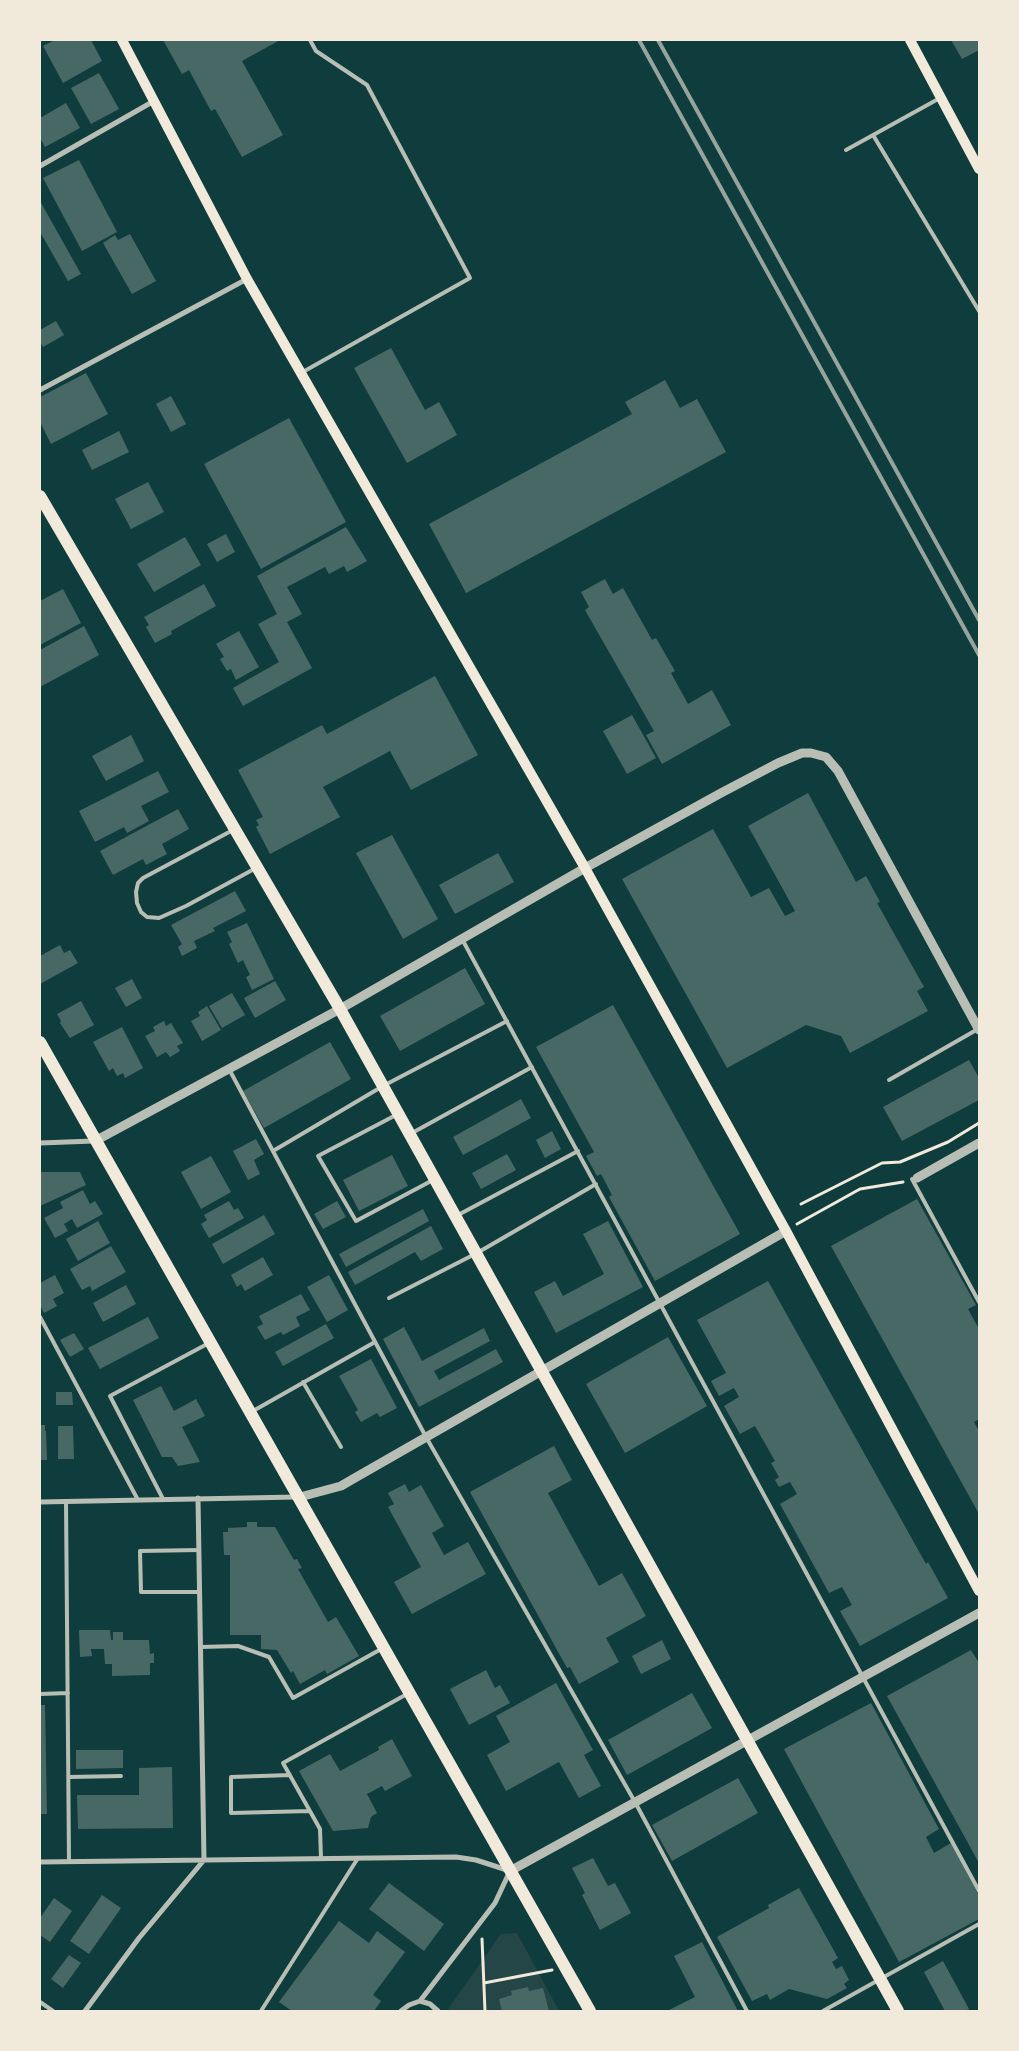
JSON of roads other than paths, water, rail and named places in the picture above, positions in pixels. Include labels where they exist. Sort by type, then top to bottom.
[{"type":"main road","points":[[122,40],[247,279],[585,868],[786,1231],[979,1590]]},
{"type":"main road","points":[[910,40],[979,169]]},
{"type":"main road","points":[[42,504],[340,1009],[898,2011]]},
{"type":"main road","points":[[40,1042],[590,2011]]},
{"type":"street","points":[[40,166],[154,101]]},
{"type":"street","points":[[40,390],[247,279]]},
{"type":"street","points":[[40,1143],[95,1141],[340,1009],[585,868],[778,763],[802,753],[826,757],[838,771],[979,1030]]},
{"type":"street","points":[[914,1179],[979,1143]]},
{"type":"street","points":[[40,1502],[198,1498],[300,1498],[341,1486],[786,1231]]},
{"type":"street","points":[[85,2011],[139,1938],[204,1860],[198,1498]]},
{"type":"street","points":[[401,2011],[420,2001],[495,1903],[510,1871],[979,1613]]},
{"type":"street","points":[[40,1862],[464,1858],[510,1871]]},
{"type":"street","points":[[420,2001],[430,2004],[438,2011]]},
{"type":"lane","points":[[301,373],[470,278],[367,85],[316,51],[310,40]]},
{"type":"lane","points":[[846,150],[941,97]]},
{"type":"lane","points":[[874,135],[979,311]]},
{"type":"lane","points":[[235,829],[143,878],[138,883],[136,892],[137,903],[141,912],[147,917],[160,918],[257,867]]},
{"type":"lane","points":[[462,939],[979,1891]]},
{"type":"lane","points":[[273,1151],[383,1086],[507,1021]]},
{"type":"lane","points":[[889,1080],[979,1030]]},
{"type":"lane","points":[[410,1134],[532,1067]]},
{"type":"lane","points":[[229,1069],[426,1437],[635,1802],[747,2011]]},
{"type":"lane","points":[[399,1114],[318,1156],[356,1222],[435,1178]]},
{"type":"lane","points":[[456,1216],[578,1151]]},
{"type":"lane","points":[[914,1179],[979,1302]]},
{"type":"lane","points":[[389,1298],[476,1253],[596,1184]]},
{"type":"lane","points":[[40,1317],[138,1500]]},
{"type":"lane","points":[[163,1499],[110,1396],[211,1342]]},
{"type":"lane","points":[[251,1412],[375,1342]]},
{"type":"lane","points":[[303,1382],[341,1446]]},
{"type":"lane","points":[[66,1501],[69,1862]]},
{"type":"lane","points":[[199,1550],[140,1551],[141,1592],[200,1592]]},
{"type":"lane","points":[[200,1647],[238,1646],[269,1657],[293,1698],[384,1648]]},
{"type":"lane","points":[[321,1858],[320,1829],[283,1762],[410,1692]]},
{"type":"lane","points":[[40,1694],[68,1693]]},
{"type":"lane","points":[[69,1777],[121,1776]]},
{"type":"lane","points":[[290,1776],[230,1777],[231,1813],[310,1811]]},
{"type":"lane","points":[[261,2011],[358,1858]]},
{"type":"lane","points":[[823,2011],[979,1924]]},
{"type":"lane","points":[[40,2002],[53,2011]]},
{"type":"railway","points":[[639,40],[979,655]]},
{"type":"railway","points":[[658,40],[979,620]]}]
